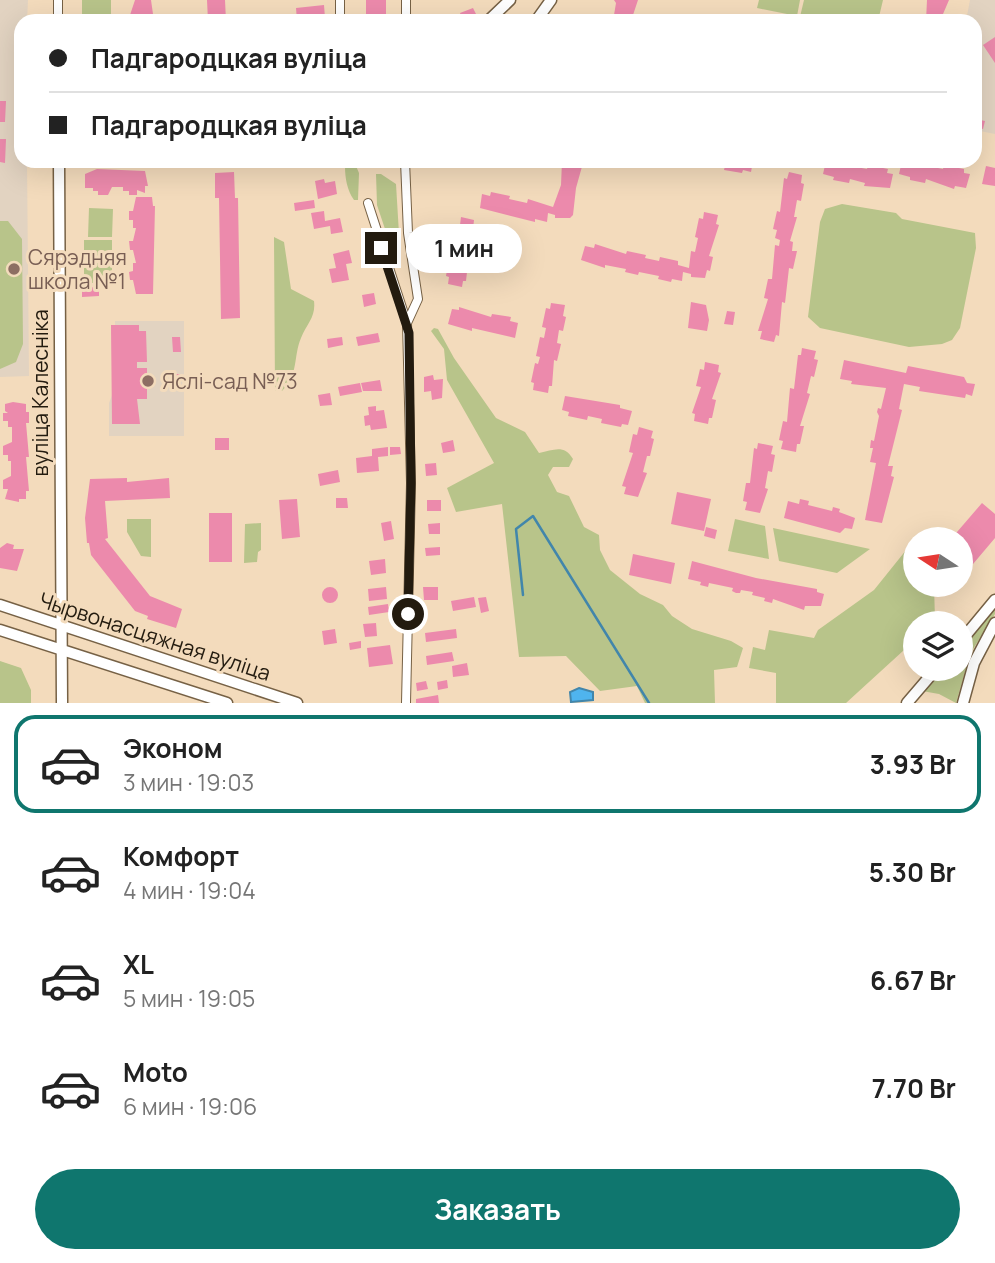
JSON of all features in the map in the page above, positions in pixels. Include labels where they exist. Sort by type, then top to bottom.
[{"type":"main road","points":[[495,14],[510,0]]},
{"type":"main road","name":"вуліца Калесніка","points":[[59,168],[62,703]]},
{"type":"main road","points":[[973,626],[995,600]]},
{"type":"main road","name":"Чырвонасцяжная вуліца","points":[[0,606],[297,703]]},
{"type":"main road","points":[[963,703],[974,663],[995,623]]},
{"type":"main road","name":"Чырвонасцяжная вуліца","points":[[0,630],[227,703]]},
{"type":"main road","points":[[908,703],[926,681]]},
{"type":"street","points":[[405,168],[408,233],[418,299],[407,323]]},
{"type":"street","points":[[368,203],[407,323],[411,483],[406,703]]},
{"type":"shaded area","name":"Сярэдняя школа №1","points":[[0,0],[28,0],[27,14],[14,14],[14,168],[27,168],[29,376],[0,377]]},
{"type":"shaded area","points":[[970,0],[995,0],[995,134],[982,131],[982,14],[967,14]]},
{"type":"shaded area","name":"Яслі-сад №73","points":[[115,321],[184,321],[184,436],[109,436],[109,403],[113,393],[111,325],[115,325]]},
{"type":"green space","points":[[82,0],[111,0],[111,14],[82,14]]},
{"type":"green space","points":[[759,0],[800,0],[797,14],[757,8]]},
{"type":"green space","points":[[804,0],[883,0],[880,14],[801,14]]},
{"type":"green space","points":[[345,168],[357,168],[358,200],[354,200],[347,184]]},
{"type":"green space","points":[[376,174],[381,174],[396,184],[399,234],[386,232],[377,205]]},
{"type":"green space","points":[[842,204],[896,213],[902,219],[975,233],[976,248],[960,328],[952,340],[942,344],[909,347],[820,328],[808,317],[820,222],[825,209]]},
{"type":"green space","points":[[89,208],[113,209],[112,237],[88,237]]},
{"type":"green space","points":[[0,221],[8,221],[22,239],[23,344],[16,362],[0,369]]},
{"type":"green space","points":[[274,237],[284,242],[291,289],[314,301],[314,311],[301,338],[291,378],[282,391],[275,391]]},
{"type":"green space","points":[[84,240],[112,240],[112,283],[84,283]]},
{"type":"green space","points":[[438,329],[454,358],[496,418],[525,432],[539,453],[562,450],[570,454],[573,459],[569,467],[553,467],[548,475],[557,492],[569,496],[584,527],[599,535],[600,550],[610,570],[640,594],[663,605],[672,616],[692,629],[731,641],[743,648],[737,667],[714,670],[715,703],[645,703],[637,686],[600,691],[566,656],[519,657],[502,504],[456,512],[447,488],[494,463],[447,380],[444,349],[431,331]]},
{"type":"green space","points":[[127,519],[151,519],[151,557],[141,556],[127,532]]},
{"type":"green space","points":[[735,519],[765,526],[769,559],[728,551]]},
{"type":"green space","points":[[261,523],[261,550],[258,552],[257,562],[244,563],[245,524]]},
{"type":"green space","points":[[773,528],[870,549],[837,573],[779,561]]},
{"type":"green space","points":[[903,554],[903,597],[934,597],[935,611],[903,611],[903,651],[846,703],[776,703],[776,673],[749,668],[753,647],[765,650],[769,630],[814,638],[818,630],[874,590]]},
{"type":"green space","points":[[995,607],[995,614],[973,649],[973,633]]},
{"type":"green space","points":[[0,661],[21,668],[31,690],[31,703],[0,703]]},
{"type":"green space","points":[[931,681],[962,681],[956,703],[939,694],[922,691]]},
{"type":"water","points":[[579,688],[593,692],[593,700],[571,702],[570,692]]},
{"type":"building","points":[[135,0],[151,0],[153,14],[130,14]]},
{"type":"building","points":[[207,0],[225,0],[226,14],[208,14]]},
{"type":"building","points":[[366,0],[386,0],[386,14],[366,14]]},
{"type":"building","points":[[614,0],[638,0],[633,14],[614,14]]},
{"type":"building","points":[[927,0],[949,0],[943,14],[926,14]]},
{"type":"building","points":[[324,5],[325,14],[296,14],[296,8]]},
{"type":"building","points":[[473,8],[476,14],[460,14]]},
{"type":"building","points":[[995,37],[995,63],[983,45]]},
{"type":"building","points":[[0,101],[6,101],[5,122],[0,122]]},
{"type":"building","points":[[0,139],[6,139],[5,163],[0,162]]},
{"type":"building","points":[[986,166],[995,168],[995,186],[982,184]]},
{"type":"building","points":[[562,168],[582,168],[573,215],[570,218],[555,218],[555,215],[548,213],[547,222],[535,219],[535,222],[480,208],[482,194],[490,196],[491,192],[510,196],[509,199],[527,203],[528,199],[553,207],[561,185]]},
{"type":"building","points":[[752,168],[751,172],[743,170],[742,173],[724,170]]},
{"type":"building","points":[[824,168],[883,168],[888,169],[887,173],[893,174],[890,188],[864,186],[865,183],[850,179],[849,183],[833,180],[834,177],[823,174]]},
{"type":"building","points":[[900,168],[959,168],[970,174],[966,188],[955,186],[954,189],[926,179],[925,183],[910,180],[910,177],[899,174]]},
{"type":"building","points":[[97,169],[145,171],[148,186],[145,186],[145,193],[137,190],[137,195],[129,195],[129,191],[123,191],[123,187],[112,187],[108,195],[98,195],[98,191],[93,191],[93,188],[85,188],[85,174]]},
{"type":"building","points":[[234,172],[235,198],[238,198],[240,318],[221,319],[219,198],[215,198],[215,173]]},
{"type":"building","points":[[789,172],[802,175],[801,183],[804,184],[801,201],[797,200],[794,217],[797,217],[790,241],[793,242],[792,251],[797,251],[793,269],[789,268],[779,336],[776,335],[774,342],[760,339],[762,331],[758,331],[768,299],[764,298],[768,279],[772,279],[775,245],[779,246],[780,240],[775,238],[777,230],[773,229],[777,211],[780,212],[784,178],[787,179]]},
{"type":"building","points":[[324,179],[325,183],[335,181],[337,194],[318,199],[315,181]]},
{"type":"building","points":[[136,197],[152,197],[155,206],[153,294],[136,294],[133,280],[130,280],[129,272],[133,271],[133,263],[136,263],[129,241],[133,241],[136,228],[133,228],[133,220],[129,220],[129,211],[133,211]]},
{"type":"building","points":[[314,200],[315,208],[295,211],[294,203]]},
{"type":"building","points":[[324,211],[325,221],[340,218],[343,232],[331,234],[330,226],[314,229],[311,213]]},
{"type":"building","points":[[704,212],[718,215],[716,224],[719,225],[709,256],[713,257],[710,271],[707,270],[705,278],[691,277],[691,274],[683,272],[682,281],[672,279],[671,282],[658,279],[659,276],[639,272],[638,275],[625,272],[626,269],[605,265],[605,268],[581,260],[585,246],[594,248],[595,244],[626,254],[627,251],[646,255],[645,258],[659,261],[660,257],[678,261],[678,265],[689,268],[691,251],[695,252],[698,238],[695,237],[699,218],[703,219]]},
{"type":"building","points":[[461,217],[474,220],[473,229],[476,229],[473,246],[470,245],[466,281],[463,281],[462,287],[448,284],[449,277],[446,276],[449,258],[453,258],[456,225],[460,225]]},
{"type":"building","points":[[371,239],[373,250],[363,252],[361,242]]},
{"type":"building","points":[[349,250],[352,263],[346,264],[349,280],[332,283],[329,269],[336,268],[333,254]]},
{"type":"building","points":[[99,287],[99,296],[82,297],[82,288]]},
{"type":"building","points":[[374,293],[376,304],[364,307],[362,295]]},
{"type":"building","points":[[691,302],[706,305],[709,320],[707,331],[688,328]]},
{"type":"building","points":[[551,303],[565,305],[563,316],[566,317],[563,331],[559,330],[557,343],[561,344],[557,361],[554,360],[552,386],[549,386],[548,393],[533,390],[534,383],[531,382],[535,363],[538,364],[540,357],[536,356],[540,337],[544,338],[546,328],[542,327],[546,308],[550,309]]},
{"type":"building","points":[[459,307],[491,317],[492,314],[511,317],[510,321],[518,323],[515,338],[448,324],[452,309],[459,310]]},
{"type":"building","points":[[727,311],[735,312],[733,325],[724,324]]},
{"type":"building","points":[[111,325],[139,325],[139,331],[146,331],[147,362],[137,362],[137,368],[147,368],[147,399],[137,399],[140,424],[112,424]]},
{"type":"building","points":[[378,333],[380,342],[358,346],[356,337]]},
{"type":"building","points":[[172,337],[180,337],[181,352],[173,352]]},
{"type":"building","points":[[342,337],[343,345],[328,348],[327,339]]},
{"type":"building","points":[[802,348],[816,351],[814,359],[818,360],[814,377],[811,376],[807,393],[810,394],[800,426],[804,426],[796,452],[781,449],[783,441],[779,440],[783,421],[787,422],[790,388],[794,389],[798,355],[801,355]]},
{"type":"building","points":[[844,360],[906,373],[908,366],[964,377],[967,383],[975,384],[972,396],[966,394],[965,398],[919,391],[920,387],[904,384],[899,409],[902,410],[888,466],[893,466],[891,476],[894,477],[882,523],[865,520],[876,463],[870,462],[873,448],[870,448],[871,440],[874,441],[879,416],[877,412],[878,408],[881,409],[886,388],[851,384],[852,381],[840,379]]},
{"type":"building","points":[[705,362],[719,365],[718,372],[721,373],[712,399],[716,400],[712,418],[709,418],[708,424],[694,421],[695,414],[692,413],[701,387],[696,386],[700,369],[704,370]]},
{"type":"building","points":[[172,374],[180,374],[180,389],[172,389]]},
{"type":"building","points":[[433,375],[434,380],[443,379],[442,398],[432,400],[431,391],[424,392],[424,377]]},
{"type":"building","points":[[380,380],[382,391],[363,391],[361,383]]},
{"type":"building","points":[[360,383],[362,392],[340,396],[338,387]]},
{"type":"building","points":[[330,393],[332,405],[320,406],[318,395]]},
{"type":"building","points":[[565,396],[620,405],[620,408],[632,411],[628,425],[622,424],[621,427],[601,423],[602,419],[588,416],[587,420],[568,416],[569,412],[562,410]]},
{"type":"building","points":[[5,404],[26,404],[26,412],[29,412],[29,423],[26,423],[29,457],[26,457],[29,491],[26,491],[26,499],[19,499],[19,502],[5,499],[8,489],[3,489],[3,480],[11,476],[11,461],[8,461],[8,455],[3,455],[3,446],[12,442],[12,427],[8,427],[8,421],[3,421],[3,413],[8,413],[5,411]]},
{"type":"building","points":[[376,406],[376,411],[384,410],[387,428],[371,430],[370,425],[365,426],[364,416],[369,415],[368,407]]},
{"type":"building","points":[[639,427],[653,431],[651,438],[654,439],[643,472],[647,473],[638,497],[624,494],[626,487],[622,486],[633,453],[629,452],[633,434],[637,435]]},
{"type":"building","points":[[215,438],[229,438],[229,450],[215,450]]},
{"type":"building","points":[[453,440],[455,451],[443,453],[441,443]]},
{"type":"building","points":[[758,443],[773,446],[771,454],[775,455],[772,472],[768,471],[765,488],[768,489],[760,513],[745,510],[747,502],[743,501],[746,483],[750,483],[754,448],[757,449]]},
{"type":"building","points":[[388,447],[388,456],[378,457],[379,471],[357,473],[356,458],[372,456],[372,449]]},
{"type":"building","points":[[390,447],[400,447],[401,454],[390,455]]},
{"type":"building","points":[[436,463],[437,475],[426,476],[425,464]]},
{"type":"building","points":[[338,470],[340,482],[320,486],[318,474]]},
{"type":"building","points":[[127,478],[127,482],[169,478],[170,498],[105,501],[108,538],[105,539],[150,596],[182,609],[176,628],[147,619],[148,616],[135,611],[91,555],[87,543],[85,518],[90,479]]},
{"type":"building","points":[[677,492],[711,499],[704,531],[671,524]]},
{"type":"building","points":[[336,498],[347,498],[348,508],[336,508]]},
{"type":"building","points":[[297,499],[300,537],[282,539],[279,500]]},
{"type":"building","points":[[800,499],[809,501],[808,505],[832,511],[833,507],[840,509],[839,512],[855,518],[852,529],[845,528],[840,533],[784,518],[788,501],[799,504]]},
{"type":"building","points":[[427,500],[441,500],[441,511],[427,511]]},
{"type":"building","points":[[982,503],[995,514],[995,538],[973,564],[973,527],[961,527]]},
{"type":"building","points":[[209,513],[232,513],[232,562],[209,562]]},
{"type":"building","points":[[391,521],[394,539],[384,541],[381,523]]},
{"type":"building","points":[[440,523],[440,534],[429,534],[428,524]]},
{"type":"building","points":[[706,527],[717,530],[715,539],[704,536]]},
{"type":"building","points":[[7,543],[14,545],[13,549],[24,549],[17,571],[0,568],[0,548]]},
{"type":"building","points":[[440,547],[440,555],[426,556],[425,548]]},
{"type":"building","points":[[633,554],[675,563],[671,584],[629,575]]},
{"type":"building","points":[[385,559],[386,573],[371,575],[369,561]]},
{"type":"building","points":[[692,561],[756,578],[817,589],[817,592],[824,594],[821,606],[805,606],[804,610],[773,599],[772,603],[764,601],[765,598],[752,595],[753,592],[741,590],[736,593],[732,591],[733,588],[709,583],[708,587],[700,585],[701,582],[688,579]]},
{"type":"building","points":[[327,587],[333,587],[338,595],[336,601],[327,603],[322,598],[322,592]]},
{"type":"building","points":[[386,587],[387,599],[369,601],[368,589]]},
{"type":"building","points":[[423,587],[438,587],[438,600],[424,600]]},
{"type":"building","points":[[474,597],[476,607],[453,611],[451,601]]},
{"type":"building","points":[[486,597],[489,611],[481,613],[478,598]]},
{"type":"building","points":[[388,604],[389,612],[369,615],[368,607]]},
{"type":"building","points":[[376,623],[377,636],[365,637],[363,624]]},
{"type":"building","points":[[335,629],[337,643],[324,645],[322,631]]},
{"type":"building","points":[[456,629],[457,638],[426,642],[425,633]]},
{"type":"building","points":[[361,641],[361,648],[350,650],[349,643]]},
{"type":"building","points":[[390,645],[393,664],[369,667],[367,648]]},
{"type":"building","points":[[452,652],[454,661],[427,665],[426,656]]},
{"type":"building","points":[[467,663],[469,675],[453,677],[452,666]]},
{"type":"building","points":[[447,680],[448,688],[438,690],[437,682]]},
{"type":"building","points":[[426,681],[428,689],[417,691],[416,683]]},
{"type":"building","points":[[438,695],[439,703],[416,703],[416,699]]},
{"type":"waterway","points":[[523,595],[516,529],[533,516],[649,703]]},
{"type":"place","name":"Сярэдняя школа №1","points":[[14,269]]},
{"type":"place","name":"Яслі-сад №73","points":[[148,381]]},
{"type":"route","points":[[381,248],[409,333],[411,483],[408,614]]}]
